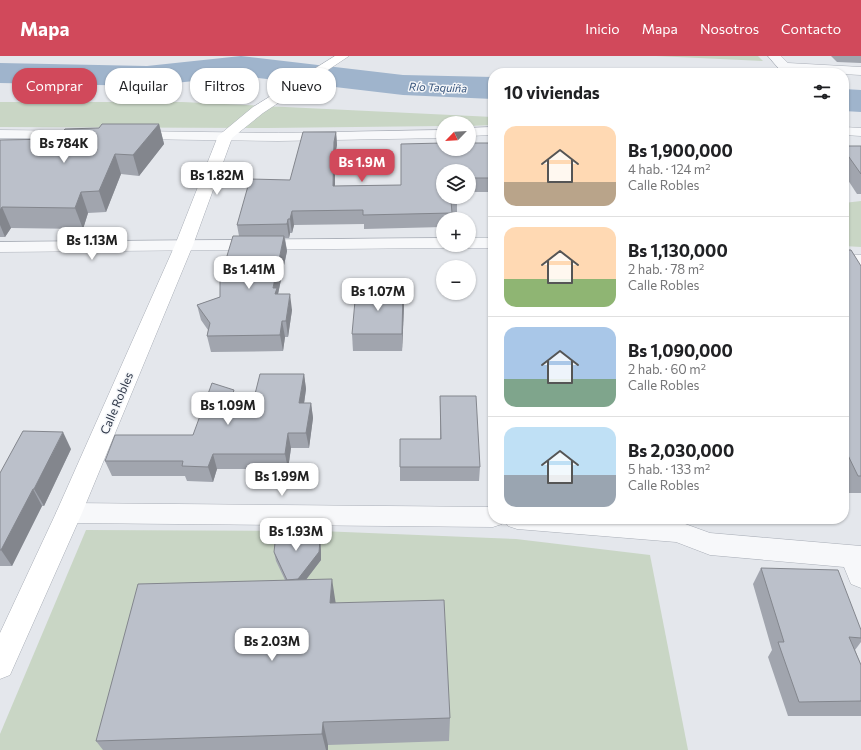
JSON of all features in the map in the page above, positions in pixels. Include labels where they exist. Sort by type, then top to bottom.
[{"type":"street","points":[[225,136],[258,110],[343,56]]},
{"type":"street","points":[[774,56],[784,67],[803,68]]},
{"type":"street","points":[[849,70],[861,71]]},
{"type":"street","points":[[849,131],[861,132]]},
{"type":"street","points":[[476,132],[488,132]]},
{"type":"street","points":[[0,134],[101,135]]},
{"type":"street","points":[[116,135],[354,136],[436,134]]},
{"type":"street","name":"Calle Robles","points":[[0,666],[69,514],[184,245],[225,136]]},
{"type":"street","points":[[0,247],[436,243]]},
{"type":"street","points":[[476,243],[488,243]]},
{"type":"street","points":[[849,259],[861,260]]},
{"type":"street","points":[[69,514],[488,517]]},
{"type":"street","points":[[649,524],[676,525],[710,544],[858,563]]},
{"type":"green space","points":[[656,56],[758,56],[763,61]]},
{"type":"green space","points":[[0,102],[12,102],[12,104],[97,104],[97,102],[105,102],[105,104],[182,104],[182,102],[190,102],[190,104],[223,104],[472,116],[436,116],[436,126],[268,128],[0,127]]},
{"type":"green space","points":[[476,116],[488,117],[488,125],[476,126]]},
{"type":"green space","points":[[861,201],[861,247],[849,246],[849,202]]},
{"type":"green space","points":[[86,530],[320,531],[516,539],[650,555],[688,750],[0,750],[0,734]]},
{"type":"building","points":[[102,124],[159,124],[133,155],[115,154],[99,191],[81,192],[75,208],[2,207],[0,210],[0,140],[58,139],[65,129],[99,128]]},
{"type":"building","points":[[303,132],[336,132],[334,142],[333,186],[401,185],[401,144],[436,143],[436,156],[476,156],[476,143],[488,143],[488,178],[476,178],[476,164],[436,164],[436,204],[451,204],[452,212],[363,215],[363,210],[292,211],[287,224],[237,225],[250,179],[290,180]]},
{"type":"building","points":[[849,146],[861,146],[861,174],[849,157]]},
{"type":"building","points":[[233,236],[284,236],[273,288],[277,288],[275,294],[290,294],[286,321],[282,321],[280,335],[207,336],[210,323],[197,305],[220,297],[220,279]]},
{"type":"building","points":[[849,250],[851,250],[861,266],[861,476],[858,476],[849,457]]},
{"type":"building","points":[[356,290],[403,290],[402,334],[352,334]]},
{"type":"building","points":[[260,374],[304,374],[299,403],[311,403],[306,433],[288,433],[285,454],[213,454],[208,467],[182,466],[183,461],[105,461],[115,435],[193,435],[212,383],[234,390],[233,393],[255,394]]},
{"type":"building","points":[[440,396],[476,396],[480,467],[400,467],[400,439],[441,439]]},
{"type":"building","points":[[23,431],[63,432],[34,489],[0,550],[0,473]]},
{"type":"building","points":[[303,528],[314,533],[320,541],[319,552],[298,579],[287,580],[274,552],[275,543],[281,535],[291,529]]},
{"type":"building","points":[[761,568],[838,570],[861,630],[861,638],[849,637],[861,665],[861,701],[799,702],[778,642],[784,642]]},
{"type":"building","points":[[332,579],[330,603],[444,600],[450,718],[323,722],[322,734],[96,741],[138,584]]},
{"type":"waterway","name":"Río Taquiña","points":[[0,73],[147,76],[241,66],[403,85],[488,88]]},
{"type":"waterway","name":"Río Taquiña","points":[[849,100],[861,101]]}]
